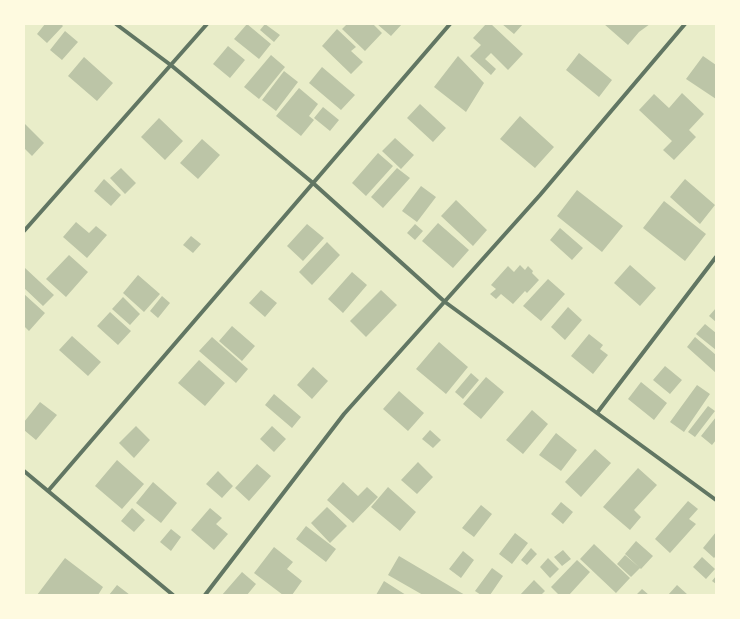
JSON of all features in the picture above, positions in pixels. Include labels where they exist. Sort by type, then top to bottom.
[{"type":"street","points":[[116,24],[172,66],[313,183],[445,302],[716,500]]},
{"type":"street","points":[[24,230],[208,24]]},
{"type":"street","points":[[48,491],[450,24]]},
{"type":"street","points":[[205,595],[344,414],[540,195],[685,24]]},
{"type":"street","points":[[597,413],[716,257]]},
{"type":"street","points":[[24,472],[174,595]]},
{"type":"building","points":[[45,24],[61,24],[63,26],[47,43],[37,34]]},
{"type":"building","points":[[247,24],[271,44],[259,59],[234,39]]},
{"type":"building","points":[[265,24],[280,35],[274,42],[260,30]]},
{"type":"building","points":[[347,24],[373,24],[382,33],[365,51],[342,29]]},
{"type":"building","points":[[377,24],[402,24],[391,36]]},
{"type":"building","points":[[486,24],[491,24],[523,54],[508,70],[491,53],[485,59],[496,69],[491,75],[470,56],[481,45],[473,38]]},
{"type":"building","points":[[502,24],[523,24],[514,34]]},
{"type":"building","points":[[604,24],[650,24],[639,32],[628,45]]},
{"type":"building","points":[[337,29],[356,47],[351,51],[363,62],[351,74],[322,46]]},
{"type":"building","points":[[65,31],[78,42],[62,60],[50,50]]},
{"type":"building","points":[[228,46],[245,60],[230,78],[213,64]]},
{"type":"building","points":[[579,53],[612,80],[599,97],[566,70]]},
{"type":"building","points":[[271,55],[285,67],[259,99],[244,87]]},
{"type":"building","points":[[458,56],[484,83],[466,112],[434,87]]},
{"type":"building","points":[[703,56],[716,65],[716,99],[686,79]]},
{"type":"building","points":[[84,57],[113,83],[97,101],[68,76]]},
{"type":"building","points":[[322,67],[355,95],[341,110],[309,83]]},
{"type":"building","points":[[284,71],[298,82],[276,111],[262,100]]},
{"type":"building","points":[[299,88],[318,104],[309,116],[314,120],[301,136],[276,116]]},
{"type":"building","points":[[682,93],[704,114],[689,130],[696,137],[674,160],[663,150],[672,141],[639,110],[654,94],[669,108]]},
{"type":"building","points":[[420,104],[446,128],[433,142],[407,118]]},
{"type":"building","points":[[323,107],[339,120],[330,131],[314,118]]},
{"type":"building","points":[[520,116],[554,147],[535,168],[500,139]]},
{"type":"building","points":[[159,118],[183,141],[165,160],[141,137]]},
{"type":"building","points":[[24,123],[44,143],[32,156],[24,148]]},
{"type":"building","points":[[395,138],[414,155],[401,169],[382,151]]},
{"type":"building","points":[[202,139],[220,155],[198,179],[180,163]]},
{"type":"building","points":[[378,153],[393,166],[366,196],[352,183]]},
{"type":"building","points":[[121,168],[136,183],[125,194],[110,178]]},
{"type":"building","points":[[397,168],[410,178],[383,208],[371,197]]},
{"type":"building","points":[[104,179],[121,195],[111,206],[94,191]]},
{"type":"building","points":[[685,179],[715,205],[700,224],[670,197]]},
{"type":"building","points":[[421,186],[436,197],[417,222],[402,211]]},
{"type":"building","points":[[577,190],[623,226],[602,252],[557,216]]},
{"type":"building","points":[[456,200],[487,230],[473,246],[441,216]]},
{"type":"building","points":[[664,201],[706,234],[685,261],[643,228]]},
{"type":"building","points":[[76,222],[89,233],[96,226],[107,235],[87,258],[63,237]]},
{"type":"building","points":[[438,223],[469,250],[453,268],[422,241]]},
{"type":"building","points":[[307,224],[324,238],[303,261],[287,246]]},
{"type":"building","points":[[415,224],[423,231],[415,240],[407,233]]},
{"type":"building","points":[[560,228],[583,248],[572,260],[550,240]]},
{"type":"building","points":[[191,236],[201,244],[193,253],[183,245]]},
{"type":"building","points":[[327,242],[340,255],[312,285],[299,272]]},
{"type":"building","points":[[69,255],[88,272],[66,297],[46,279]]},
{"type":"building","points":[[520,265],[525,270],[528,266],[539,280],[527,293],[525,291],[513,304],[501,294],[496,299],[490,294],[496,289],[491,285],[508,266],[514,272]]},
{"type":"building","points":[[630,265],[656,288],[640,306],[614,283]]},
{"type":"building","points":[[25,268],[54,295],[43,306],[24,288]]},
{"type":"building","points":[[352,272],[367,285],[343,313],[328,299]]},
{"type":"building","points":[[138,275],[160,294],[144,312],[123,293]]},
{"type":"building","points":[[548,279],[565,294],[541,321],[523,306]]},
{"type":"building","points":[[261,290],[277,303],[265,317],[249,303]]},
{"type":"building","points":[[381,290],[397,305],[366,337],[350,321]]},
{"type":"building","points":[[24,294],[45,313],[29,331],[24,326]]},
{"type":"building","points":[[162,296],[170,303],[158,318],[150,311]]},
{"type":"building","points":[[123,297],[140,314],[130,325],[112,309]]},
{"type":"building","points":[[568,307],[582,320],[565,340],[551,327]]},
{"type":"building","points":[[716,308],[716,322],[709,316]]},
{"type":"building","points":[[110,312],[131,331],[118,345],[97,326]]},
{"type":"building","points":[[705,324],[716,333],[716,350],[696,334]]},
{"type":"building","points":[[232,326],[255,346],[242,361],[219,341]]},
{"type":"building","points":[[589,334],[603,345],[600,349],[608,355],[593,374],[571,356]]},
{"type":"building","points":[[72,336],[101,362],[88,376],[59,350]]},
{"type":"building","points":[[212,337],[248,369],[236,383],[199,351]]},
{"type":"building","points":[[695,337],[716,355],[716,373],[687,347]]},
{"type":"building","points":[[439,342],[468,367],[446,394],[416,369]]},
{"type":"building","points":[[199,360],[225,383],[205,406],[178,383]]},
{"type":"building","points":[[665,366],[682,380],[670,394],[653,380]]},
{"type":"building","points":[[313,367],[328,381],[312,399],[297,385]]},
{"type":"building","points":[[471,373],[479,380],[463,399],[455,392]]},
{"type":"building","points":[[486,377],[504,392],[481,419],[463,404]]},
{"type":"building","points":[[641,382],[667,403],[654,420],[628,399]]},
{"type":"building","points":[[697,385],[710,394],[684,432],[670,422]]},
{"type":"building","points":[[399,391],[424,413],[408,431],[383,409]]},
{"type":"building","points":[[274,394],[301,417],[292,428],[265,405]]},
{"type":"building","points":[[40,402],[57,415],[36,440],[24,430],[24,422]]},
{"type":"building","points":[[708,406],[715,411],[695,437],[688,432]]},
{"type":"building","points":[[532,410],[548,424],[523,454],[506,440]]},
{"type":"building","points":[[716,417],[716,440],[712,445],[701,436]]},
{"type":"building","points":[[136,426],[150,440],[134,458],[119,443]]},
{"type":"building","points":[[272,426],[286,439],[274,452],[260,439]]},
{"type":"building","points":[[430,430],[441,440],[433,448],[422,439]]},
{"type":"building","points":[[556,433],[577,450],[561,471],[539,455]]},
{"type":"building","points":[[595,449],[611,463],[581,497],[565,482]]},
{"type":"building","points":[[117,460],[144,484],[122,509],[95,486]]},
{"type":"building","points":[[418,462],[433,477],[417,494],[401,480]]},
{"type":"building","points":[[257,464],[271,476],[249,501],[235,488]]},
{"type":"building","points":[[638,468],[657,485],[634,510],[641,517],[630,530],[603,507]]},
{"type":"building","points":[[218,471],[233,486],[222,498],[206,484]]},
{"type":"building","points":[[153,482],[177,503],[161,523],[136,503]]},
{"type":"building","points":[[343,482],[358,496],[367,487],[378,497],[353,523],[327,500]]},
{"type":"building","points":[[388,487],[416,512],[400,531],[371,507]]},
{"type":"building","points":[[688,501],[698,509],[689,519],[696,524],[670,553],[655,539]]},
{"type":"building","points":[[561,502],[573,512],[563,524],[551,514]]},
{"type":"building","points":[[481,505],[492,514],[474,537],[462,528]]},
{"type":"building","points":[[327,507],[347,526],[330,543],[311,523]]},
{"type":"building","points":[[132,508],[145,520],[134,532],[121,521]]},
{"type":"building","points":[[210,508],[222,518],[216,524],[228,534],[214,550],[191,530]]},
{"type":"building","points":[[306,526],[336,549],[326,562],[296,539]]},
{"type":"building","points":[[171,529],[181,537],[171,551],[160,542]]},
{"type":"building","points":[[716,532],[716,556],[714,558],[703,548]]},
{"type":"building","points":[[515,533],[528,543],[512,564],[499,554]]},
{"type":"building","points":[[636,541],[653,556],[641,569],[625,554]]},
{"type":"building","points":[[594,544],[630,578],[616,593],[580,559]]},
{"type":"building","points":[[274,547],[293,562],[287,569],[302,581],[292,595],[283,595],[254,573]]},
{"type":"building","points":[[531,548],[537,554],[527,565],[521,560]]},
{"type":"building","points":[[563,550],[571,559],[562,566],[554,557]]},
{"type":"building","points":[[463,551],[474,560],[461,578],[449,569]]},
{"type":"building","points":[[625,555],[640,568],[631,577],[617,564]]},
{"type":"building","points":[[399,556],[465,595],[423,595],[388,575]]},
{"type":"building","points":[[702,557],[715,569],[706,579],[693,567]]},
{"type":"building","points":[[65,558],[103,587],[98,595],[37,595]]},
{"type":"building","points":[[548,558],[559,569],[550,578],[540,567]]},
{"type":"building","points":[[577,560],[590,572],[569,595],[559,595],[551,587]]},
{"type":"building","points":[[492,568],[503,576],[490,595],[481,595],[475,591]]},
{"type":"building","points":[[242,572],[256,584],[247,595],[222,595]]},
{"type":"building","points":[[716,576],[716,584],[712,581]]},
{"type":"building","points":[[534,580],[545,591],[541,595],[520,595]]},
{"type":"building","points":[[384,581],[406,595],[376,595]]},
{"type":"building","points":[[117,585],[130,595],[109,595]]},
{"type":"building","points":[[677,585],[688,595],[668,595]]},
{"type":"building","points":[[642,589],[649,595],[636,595]]}]
